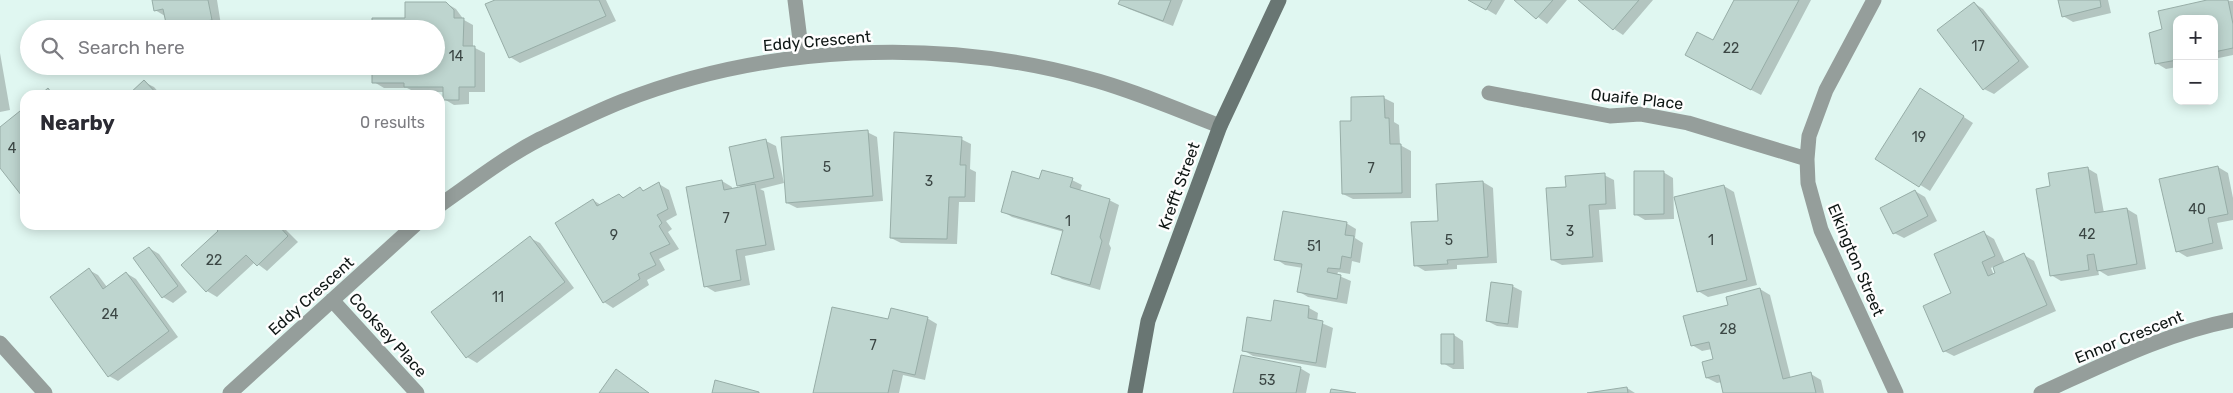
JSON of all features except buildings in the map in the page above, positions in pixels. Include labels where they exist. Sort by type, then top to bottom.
[{"type":"street","points":[[795,0],[802,56]]},
{"type":"street","name":"Krefft Street","points":[[1135,393],[1148,321],[1220,126],[1279,0]]},
{"type":"street","name":"Elkington Street","points":[[1874,0],[1826,90],[1809,136],[1807,159],[1808,183],[1821,230],[1896,393]]},
{"type":"street","name":"Eddy Crescent","points":[[445,201],[500,162],[540,140],[623,101],[675,84],[756,64],[802,56],[899,52],[996,59],[1088,78],[1220,126]]},
{"type":"street","name":"Quaife Place","points":[[1489,93],[1610,116],[1640,114],[1688,123],[1807,159]]},
{"type":"street","name":"Eddy Crescent","points":[[230,393],[409,230]]},
{"type":"street","name":"Cooksey Place","points":[[332,300],[417,393]]},
{"type":"street","name":"Ennor Crescent","points":[[2040,393],[2162,339],[2204,326],[2233,320]]},
{"type":"street","points":[[0,344],[45,393]]}]
